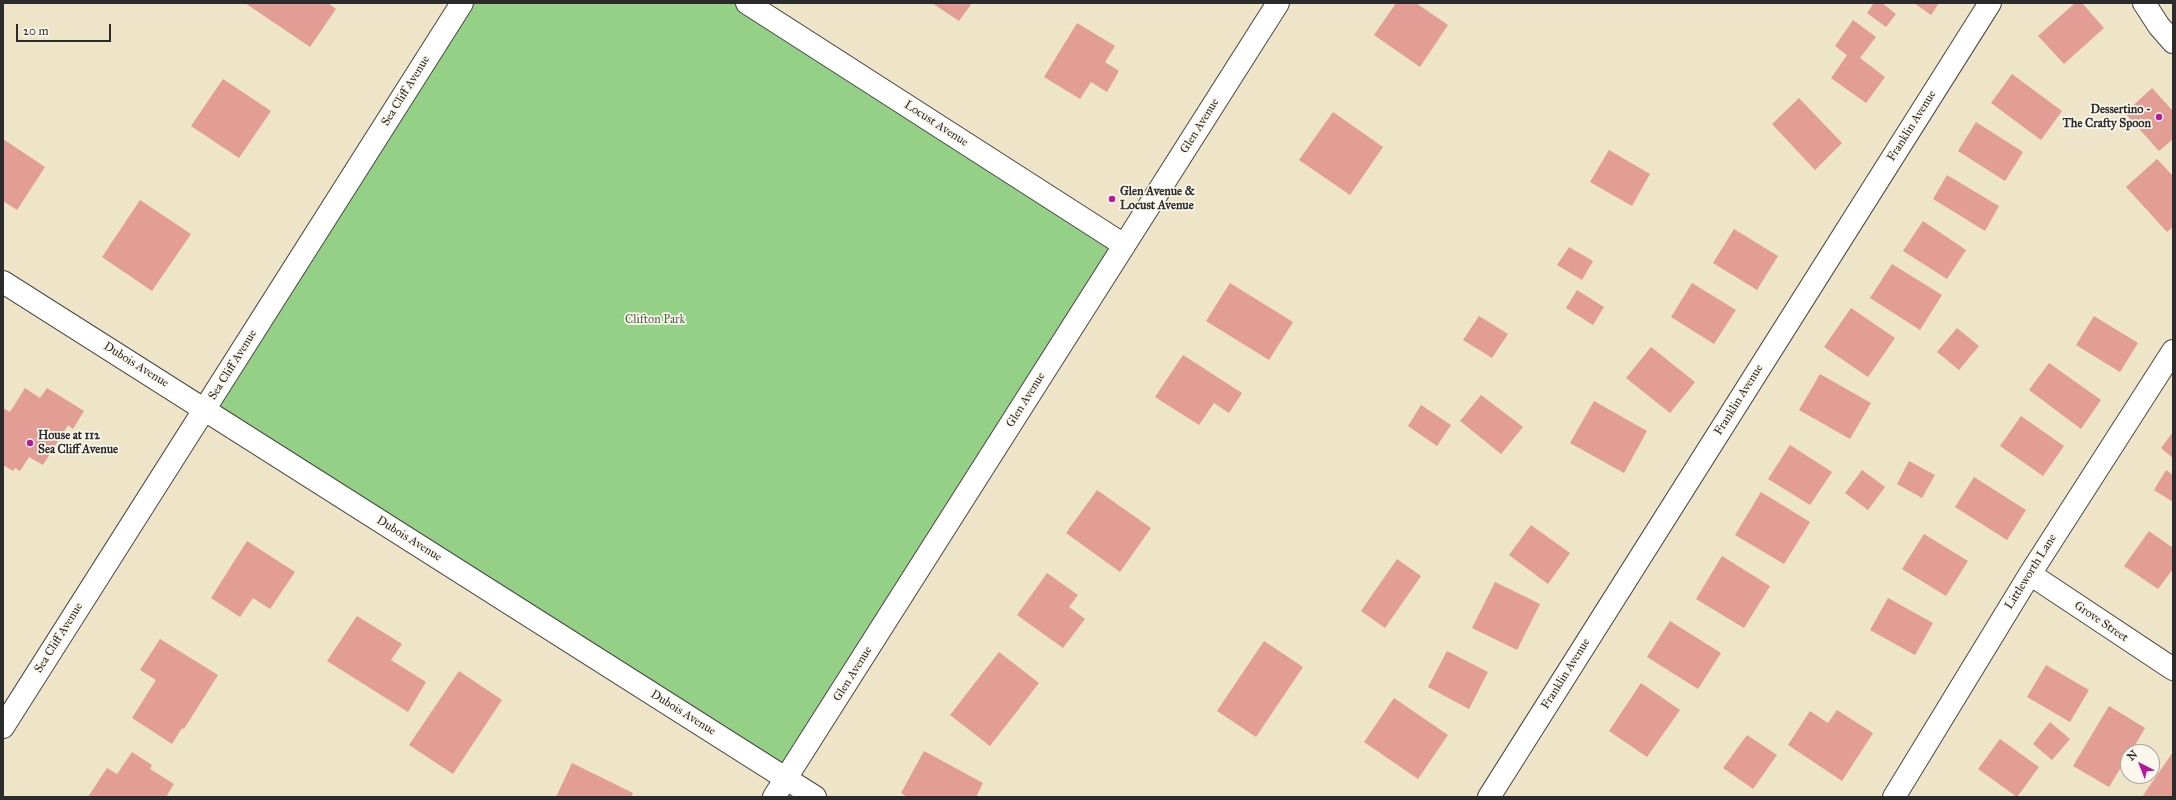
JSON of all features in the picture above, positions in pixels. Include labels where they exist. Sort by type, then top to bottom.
[{"type":"street","name":"Sea Cliff Avenue","points":[[3,726],[462,3]]},
{"type":"street","name":"Locust Avenue","points":[[747,3],[1124,245]]},
{"type":"street","name":"Glen Avenue","points":[[774,797],[1278,3]]},
{"type":"street","name":"Franklin Avenue","points":[[1489,797],[1990,3]]},
{"type":"street","points":[[2144,3],[2159,26],[2173,42]]},
{"type":"street","name":"Dubois Avenue","points":[[3,282],[815,797]]},
{"type":"street","name":"Littleworth Lane","points":[[1894,797],[2030,574],[2173,351]]},
{"type":"street","name":"Grove Street","points":[[2030,574],[2173,669]]},
{"type":"green space","name":"Clifton Park","points":[[462,3],[747,3],[1124,245],[786,778],[205,409]]},
{"type":"building","points":[[245,3],[328,3],[336,9],[310,47]]},
{"type":"building","points":[[932,3],[972,3],[959,21]]},
{"type":"building","points":[[1396,3],[1416,3],[1448,25],[1420,67],[1374,35]]},
{"type":"building","points":[[1874,3],[1882,3],[1896,14],[1886,27],[1867,13]]},
{"type":"building","points":[[1914,3],[1939,3],[1931,15]]},
{"type":"building","points":[[2075,3],[2082,3],[2104,28],[2064,64],[2038,36]]},
{"type":"building","points":[[1853,20],[1876,37],[1860,58],[1885,77],[1866,103],[1831,78],[1847,55],[1835,46]]},
{"type":"building","points":[[1077,23],[1115,46],[1105,62],[1119,71],[1107,92],[1091,82],[1080,99],[1044,77]]},
{"type":"building","points":[[2012,74],[2062,111],[2041,140],[1991,103]]},
{"type":"building","points":[[223,79],[271,111],[239,158],[191,126]]},
{"type":"building","points":[[2152,88],[2173,111],[2173,139],[2159,151],[2125,113]]},
{"type":"building","points":[[1799,98],[1842,143],[1815,170],[1772,124]]},
{"type":"building","points":[[1333,112],[1383,147],[1350,195],[1299,160]]},
{"type":"building","points":[[1976,122],[2023,152],[2005,181],[1958,151]]},
{"type":"building","points":[[3,139],[45,167],[17,210],[3,201]]},
{"type":"building","points":[[1609,150],[1650,174],[1632,206],[1590,182]]},
{"type":"building","points":[[2157,159],[2173,176],[2173,227],[2167,232],[2126,187]]},
{"type":"building","points":[[1947,175],[1999,206],[1985,231],[1933,199]]},
{"type":"building","points":[[140,200],[191,234],[152,291],[102,257]]},
{"type":"building","points":[[1923,221],[1966,250],[1947,279],[1903,251]]},
{"type":"building","points":[[1734,229],[1778,256],[1757,290],[1713,263]]},
{"type":"building","points":[[1569,247],[1593,261],[1582,280],[1557,265]]},
{"type":"building","points":[[1892,264],[1942,295],[1920,330],[1870,298]]},
{"type":"building","points":[[1230,283],[1293,322],[1269,360],[1206,321]]},
{"type":"building","points":[[1692,283],[1736,310],[1714,344],[1671,317]]},
{"type":"building","points":[[1577,290],[1604,307],[1593,325],[1566,308]]},
{"type":"building","points":[[1851,308],[1895,338],[1868,377],[1824,347]]},
{"type":"building","points":[[1479,316],[1508,334],[1492,358],[1463,340]]},
{"type":"building","points":[[2094,316],[2138,343],[2120,372],[2076,345]]},
{"type":"building","points":[[1957,328],[1979,346],[1959,370],[1937,352]]},
{"type":"building","points":[[1651,347],[1695,382],[1670,413],[1626,378]]},
{"type":"building","points":[[1183,355],[1242,393],[1229,413],[1214,403],[1199,425],[1155,397]]},
{"type":"building","points":[[2049,363],[2101,400],[2081,429],[2029,390]]},
{"type":"building","points":[[1820,374],[1871,403],[1850,439],[1799,410]]},
{"type":"building","name":"House at 112 Sea Cliff Avenue","points":[[25,388],[40,398],[47,388],[84,411],[73,429],[68,425],[43,465],[29,457],[20,471],[15,468],[13,471],[3,465],[3,408],[10,412]]},
{"type":"building","points":[[1481,395],[1523,427],[1501,454],[1460,421]]},
{"type":"building","points":[[1594,401],[1647,431],[1624,473],[1570,443]]},
{"type":"building","points":[[1421,405],[1451,425],[1437,446],[1408,426]]},
{"type":"building","points":[[2021,416],[2064,446],[2043,476],[2000,446]]},
{"type":"building","points":[[2173,432],[2173,458],[2161,448]]},
{"type":"building","points":[[1790,445],[1832,472],[1810,505],[1768,479]]},
{"type":"building","points":[[1909,461],[1935,475],[1922,498],[1897,484]]},
{"type":"building","points":[[1862,470],[1885,487],[1868,510],[1845,493]]},
{"type":"building","points":[[2166,470],[2173,475],[2173,502],[2154,490]]},
{"type":"building","points":[[1974,477],[2026,510],[2007,540],[1955,507]]},
{"type":"building","points":[[1097,490],[1151,528],[1120,572],[1066,533]]},
{"type":"building","points":[[1761,492],[1810,522],[1784,564],[1735,535]]},
{"type":"building","points":[[1531,525],[1570,553],[1548,584],[1509,555]]},
{"type":"building","points":[[2149,531],[2173,548],[2173,569],[2158,589],[2124,566]]},
{"type":"building","points":[[1924,534],[1968,561],[1946,596],[1902,569]]},
{"type":"building","points":[[247,541],[295,572],[270,609],[253,598],[240,617],[211,598]]},
{"type":"building","points":[[1722,556],[1770,586],[1744,628],[1696,599]]},
{"type":"building","points":[[1397,559],[1421,576],[1385,628],[1361,611]]},
{"type":"building","points":[[1047,573],[1078,595],[1069,607],[1085,619],[1063,648],[1017,615]]},
{"type":"building","points":[[1495,582],[1540,604],[1517,650],[1472,628]]},
{"type":"building","points":[[1888,598],[1933,623],[1915,655],[1870,630]]},
{"type":"building","points":[[357,616],[402,644],[391,660],[426,682],[408,712],[327,661]]},
{"type":"building","points":[[1670,621],[1721,653],[1698,689],[1647,657]]},
{"type":"building","points":[[160,639],[218,675],[184,729],[182,728],[172,744],[132,718],[156,680],[140,670]]},
{"type":"building","points":[[1264,641],[1303,667],[1256,737],[1217,711]]},
{"type":"building","points":[[1447,651],[1488,672],[1469,709],[1428,687]]},
{"type":"building","points":[[999,652],[1039,683],[990,746],[950,715]]},
{"type":"building","points":[[2046,665],[2089,690],[2070,722],[2027,697]]},
{"type":"building","points":[[459,671],[502,700],[453,774],[409,745]]},
{"type":"building","points":[[1641,683],[1680,710],[1647,757],[1609,731]]},
{"type":"building","points":[[1394,698],[1448,735],[1418,779],[1364,742]]},
{"type":"building","points":[[2109,706],[2145,728],[2136,744],[2120,744],[2120,769],[2109,787],[2073,766]]},
{"type":"building","points":[[1837,710],[1873,733],[1842,781],[1788,745],[1810,711],[1828,723]]},
{"type":"building","points":[[2050,722],[2070,739],[2052,760],[2033,744]]},
{"type":"building","points":[[1747,735],[1777,755],[1753,789],[1723,768]]},
{"type":"building","points":[[2000,739],[2039,767],[2017,797],[1978,769]]},
{"type":"building","points":[[924,751],[983,783],[976,797],[907,797],[901,793]]},
{"type":"building","points":[[132,752],[152,765],[150,769],[174,784],[166,797],[88,797],[107,768],[117,774]]},
{"type":"building","points":[[2173,752],[2173,797],[2142,797],[2151,784],[2160,784],[2160,771]]},
{"type":"building","points":[[572,763],[633,793],[631,797],[556,797]]},
{"type":"place","name":"Dessertino - The Crafty Spoon","points":[[2159,117]]},
{"type":"place","name":"Glen Avenue & Locust Avenue","points":[[1112,199]]},
{"type":"place","name":"House at 112 Sea Cliff Avenue","points":[[30,443]]}]
